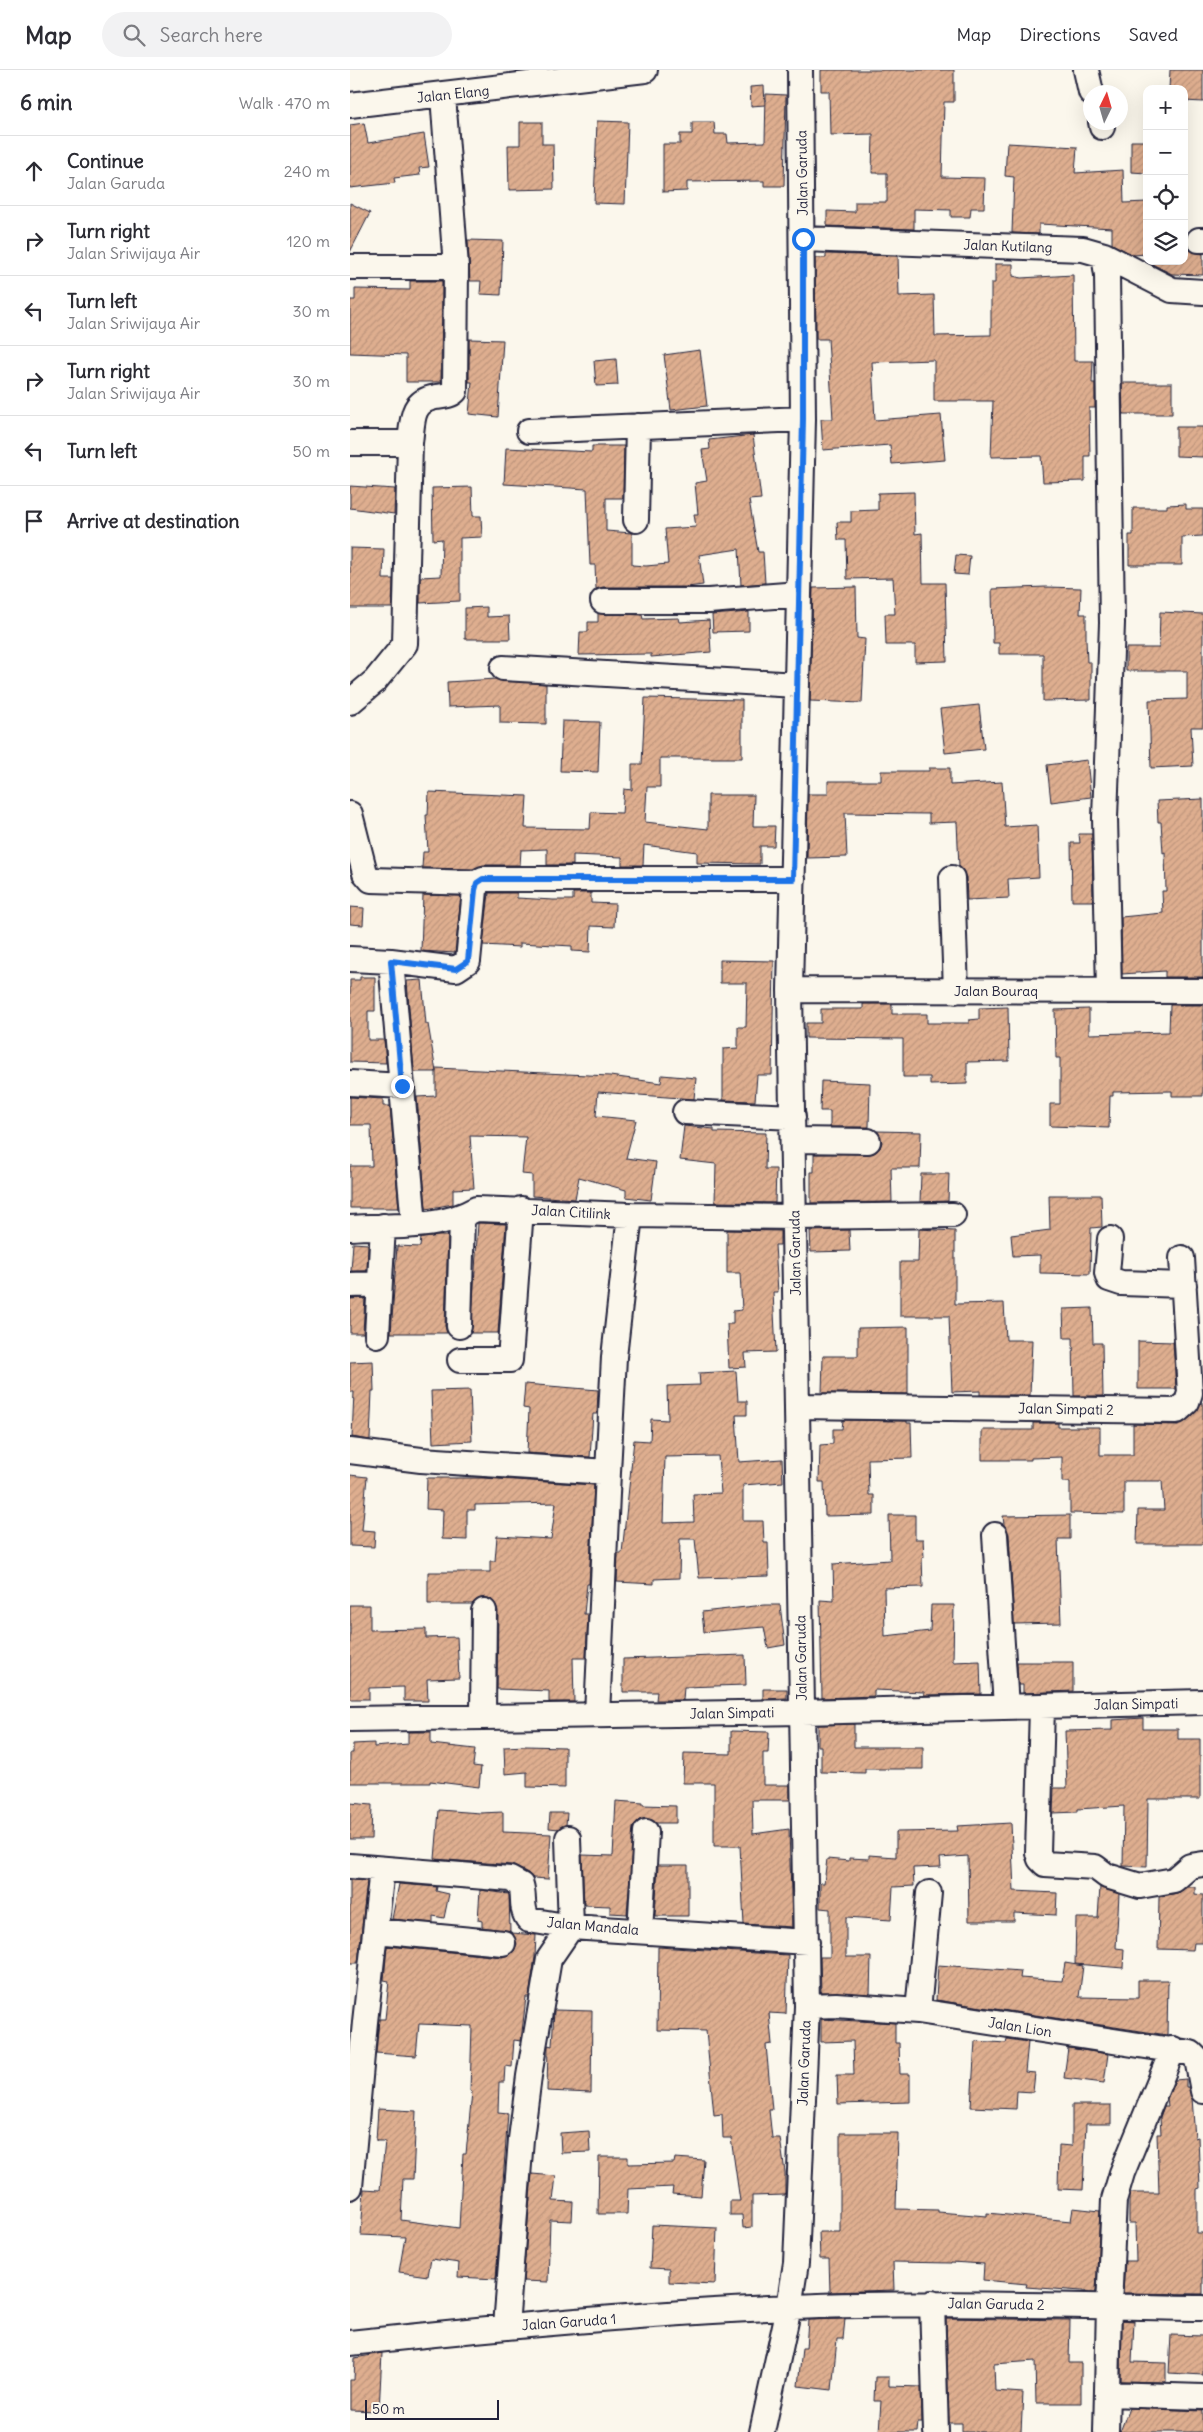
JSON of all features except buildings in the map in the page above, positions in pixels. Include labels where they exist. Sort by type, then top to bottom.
[{"type":"street","name":"Jalan Elang","points":[[350,105],[443,96],[496,80],[645,70]]},
{"type":"street","name":"Jalan Garuda","points":[[762,2432],[789,2306],[796,2263],[807,2006],[790,990],[803,419],[803,239],[800,70]]},
{"type":"street","points":[[1086,70],[1089,85]]},
{"type":"street","points":[[350,702],[374,681],[405,644],[410,443],[417,405],[425,398],[447,395],[455,391],[456,267],[443,96]]},
{"type":"street","name":"Jalan Kutilang","points":[[803,239],[1083,249],[1104,255],[1172,290],[1203,292]]},
{"type":"street","points":[[1104,255],[1107,275],[1112,623],[1105,818],[1109,991]]},
{"type":"street","points":[[350,267],[456,267]]},
{"type":"street","points":[[529,431],[803,419]]},
{"type":"street","points":[[636,520],[638,426]]},
{"type":"street","points":[[350,443],[410,443]]},
{"type":"street","points":[[604,602],[709,601],[799,594]]},
{"type":"street","points":[[503,668],[797,685]]},
{"type":"street","points":[[350,814],[365,873],[371,880],[477,883],[483,879],[793,879]]},
{"type":"street","points":[[952,878],[956,991]]},
{"type":"street","points":[[350,959],[391,961],[456,969],[468,961],[477,883]]},
{"type":"street","points":[[391,961],[414,1225]]},
{"type":"street","name":"Jalan Bouraq","points":[[790,990],[1203,991]]},
{"type":"street","points":[[350,1083],[402,1086]]},
{"type":"street","points":[[685,1112],[868,1141]]},
{"type":"street","name":"Jalan Citilink","points":[[350,1228],[414,1225],[462,1217],[476,1209],[522,1209],[630,1215],[795,1217],[953,1215]]},
{"type":"street","points":[[460,1360],[508,1361],[511,1357],[522,1209]]},
{"type":"street","points":[[597,1715],[614,1357],[630,1215]]},
{"type":"street","points":[[459,1326],[462,1217]]},
{"type":"street","points":[[377,1335],[383,1226]]},
{"type":"street","points":[[1110,1239],[1107,1273],[1109,1279],[1121,1283],[1184,1285]]},
{"type":"street","name":"Jalan Simpati 2","points":[[797,1406],[1177,1411],[1187,1402],[1190,1393],[1182,1258]]},
{"type":"street","points":[[350,1285],[379,1284]]},
{"type":"street","points":[[350,1451],[421,1460],[608,1472]]},
{"type":"street","points":[[995,1535],[1006,1707]]},
{"type":"street","points":[[482,1715],[484,1611]]},
{"type":"street","name":"Jalan Simpati","points":[[350,1718],[802,1712],[1203,1702]]},
{"type":"street","points":[[1042,1706],[1038,1853],[1040,1859],[1045,1864],[1095,1866],[1107,1876],[1140,1886],[1174,1880],[1190,1866],[1203,1864]]},
{"type":"street","points":[[640,1930],[646,1832]]},
{"type":"street","points":[[506,2326],[521,2138],[532,2058],[549,1959],[571,1927],[568,1838]]},
{"type":"street","name":"Jalan Mandala","points":[[350,1866],[510,1879],[521,1885],[524,1892],[524,1910],[529,1920],[571,1927],[807,1942]]},
{"type":"street","points":[[350,2187],[357,2022],[376,1931],[382,1869]]},
{"type":"street","points":[[918,2011],[929,1893]]},
{"type":"street","points":[[376,1931],[502,1943]]},
{"type":"street","name":"Jalan Lion","points":[[807,2006],[836,2005],[918,2011],[1173,2049],[1195,2055],[1203,2092]]},
{"type":"street","points":[[1106,2432],[1114,2200],[1122,2173],[1173,2049]]},
{"type":"street","points":[[932,2303],[936,2432]]},
{"type":"street","name":"Jalan Garuda 2","points":[[789,2306],[932,2303],[1203,2308]]},
{"type":"street","name":"Jalan Garuda 1","points":[[350,2343],[506,2326],[789,2306]]},
{"type":"street","points":[[1107,2394],[1203,2397]]},
{"type":"route","points":[[402,1086],[391,961],[456,969],[468,961],[475,890],[477,883],[483,879],[793,879],[803,419],[803,239]]}]
